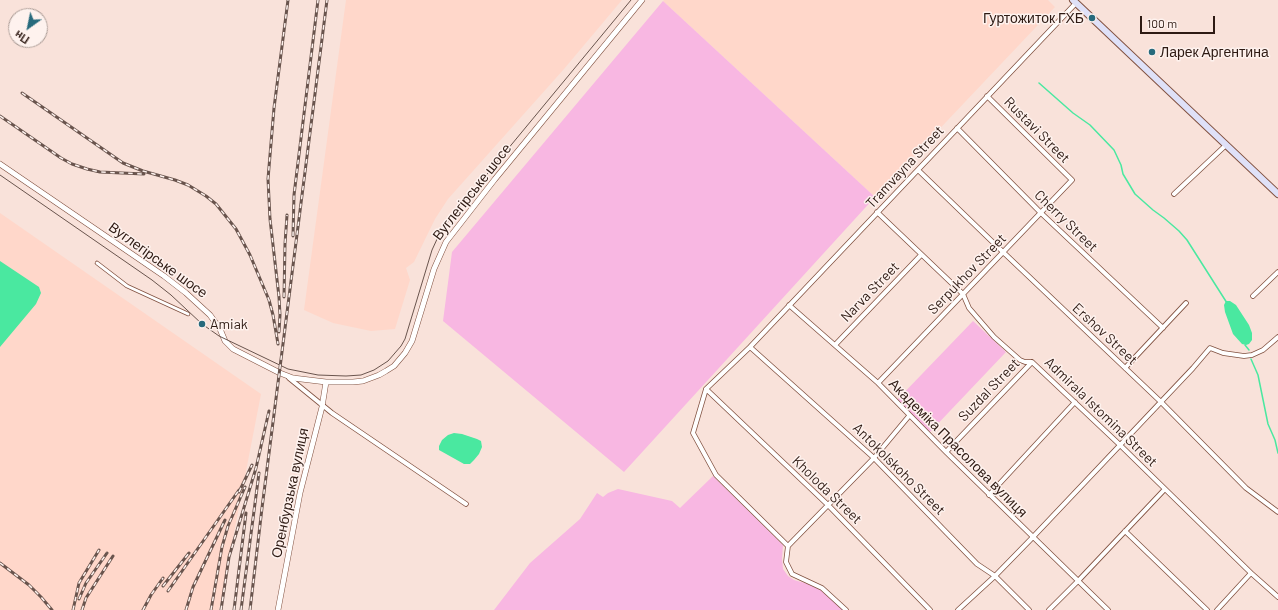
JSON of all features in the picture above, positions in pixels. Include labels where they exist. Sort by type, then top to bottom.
[{"type":"main road","points":[[1076,1],[1278,194]]},
{"type":"street","name":"Вуглегірське шосе","points":[[0,164],[176,286],[210,315],[220,329],[224,341],[230,347],[287,376],[326,382],[353,382],[372,378],[386,371],[397,362],[405,353],[412,341],[434,269],[446,242],[642,0]]},
{"type":"street","name":"Tramvayna Street","points":[[706,389],[750,347],[1076,1]]},
{"type":"street","name":"Rustavi Street","points":[[987,96],[1072,180]]},
{"type":"street","name":"Cherry Street","points":[[957,128],[1041,213],[1163,328]]},
{"type":"street","points":[[1174,194],[1226,144]]},
{"type":"street","name":"Ershov Street","points":[[918,170],[1161,402],[1246,488],[1278,512]]},
{"type":"street","name":"Serpukhov Street","points":[[878,383],[1072,180]]},
{"type":"street","name":"Admirala Istomina Street","points":[[877,212],[963,294],[969,308],[994,337],[1020,360],[1032,362],[1120,445],[1251,573],[1278,597]]},
{"type":"street","name":"Narva Street","points":[[835,345],[921,255]]},
{"type":"street","points":[[97,263],[127,286],[188,314]]},
{"type":"street","points":[[1253,296],[1278,272]]},
{"type":"street","points":[[1125,368],[1186,303]]},
{"type":"street","name":"Академіка Прасолова вулиця","points":[[790,305],[878,383],[909,416],[1108,610]]},
{"type":"street","points":[[958,610],[1033,538],[1210,348],[1223,353],[1244,356],[1252,355],[1263,350],[1278,337]]},
{"type":"street","name":"Antokolskoho Street","points":[[750,347],[874,458],[977,564],[995,576],[1029,610]]},
{"type":"street","name":"Suzdal Street","points":[[946,452],[1032,362]]},
{"type":"street","points":[[287,376],[322,405],[466,504]]},
{"type":"street","name":"Оренбурзька вулиця","points":[[278,610],[300,493],[322,405],[326,382]]},
{"type":"street","points":[[706,389],[693,433],[716,475],[788,546]]},
{"type":"street","name":"Kholoda Street","points":[[706,389],[828,505],[930,610]]},
{"type":"street","points":[[989,494],[1075,402]]},
{"type":"street","points":[[846,610],[822,588],[792,574],[786,562],[788,546],[874,458],[909,416]]},
{"type":"street","points":[[1050,610],[1165,489]]},
{"type":"street","points":[[1125,531],[1207,610]]},
{"type":"street","points":[[1217,610],[1251,573]]},
{"type":"shaded area","points":[[346,0],[622,0],[564,69],[448,199],[435,219],[414,262],[406,268],[410,280],[395,329],[371,331],[333,323],[304,310]]},
{"type":"shaded area","points":[[1048,0],[1055,7],[875,197],[663,1]]},
{"type":"shaded area","points":[[663,1],[875,197],[624,472],[443,321],[452,252]]},
{"type":"shaded area","points":[[0,213],[261,394],[219,610],[0,610]]},
{"type":"shaded area","points":[[0,261],[39,287],[41,293],[36,304],[0,347]]},
{"type":"shaded area","points":[[1226,301],[1230,301],[1236,305],[1249,325],[1252,333],[1252,340],[1249,344],[1242,344],[1233,334],[1225,312],[1224,305]]},
{"type":"shaded area","points":[[973,321],[1006,352],[930,432],[897,400]]},
{"type":"shaded area","points":[[454,433],[462,434],[481,441],[482,447],[479,454],[470,464],[464,464],[439,450],[442,440],[448,435]]},
{"type":"shaded area","points":[[713,476],[783,545],[783,569],[788,576],[794,580],[812,585],[821,590],[844,610],[494,610],[530,563],[580,519],[597,493],[603,497],[618,489],[672,501],[680,508]]},
{"type":"waterway","points":[[1039,83],[1073,113],[1090,125],[1114,150],[1121,165],[1123,174],[1135,194],[1179,231],[1187,240],[1227,303]]},
{"type":"waterway","points":[[1245,345],[1249,350]]},
{"type":"waterway","points":[[1251,359],[1258,375],[1268,424],[1275,440],[1278,453]]},
{"type":"tram line","points":[[0,175],[152,280],[171,295],[202,324],[219,336],[288,369],[318,375],[361,375],[374,370],[388,361],[405,339],[432,250],[445,225],[631,0]]},
{"type":"railway","points":[[279,332],[279,297],[270,219],[268,179],[274,108],[288,0]]},
{"type":"railway","points":[[293,236],[294,195],[318,0]]},
{"type":"railway","points":[[250,610],[327,0]]},
{"type":"railway","points":[[22,93],[123,163],[188,185],[216,204],[236,229],[250,255],[269,300],[278,344]]},
{"type":"railway","points":[[0,116],[72,164],[100,172],[144,174]]},
{"type":"railway","points":[[284,297],[287,215]]},
{"type":"railway","points":[[221,610],[229,557],[256,468],[269,411]]},
{"type":"railway","points":[[239,492],[252,465]]},
{"type":"railway","points":[[241,610],[259,473]]},
{"type":"railway","points":[[211,610],[222,547],[228,526],[245,487]]},
{"type":"railway","points":[[168,591],[239,490]]},
{"type":"railway","points":[[234,610],[246,513]]},
{"type":"railway","points":[[186,610],[193,587],[225,520]]},
{"type":"railway","points":[[73,610],[79,583],[99,550]]},
{"type":"railway","points":[[79,599],[86,583],[107,553]]},
{"type":"railway","points":[[163,586],[189,553]]},
{"type":"railway","points":[[82,610],[86,598],[113,556]]},
{"type":"railway","points":[[0,563],[29,585],[52,610]]},
{"type":"railway","points":[[143,610],[163,578]]},
{"type":"place","name":"Гуртожиток ГХБ","points":[[1092,18]]},
{"type":"place","name":"Ларек Аргентина","points":[[1152,52]]},
{"type":"place","name":"Amiak","points":[[202,324]]}]
